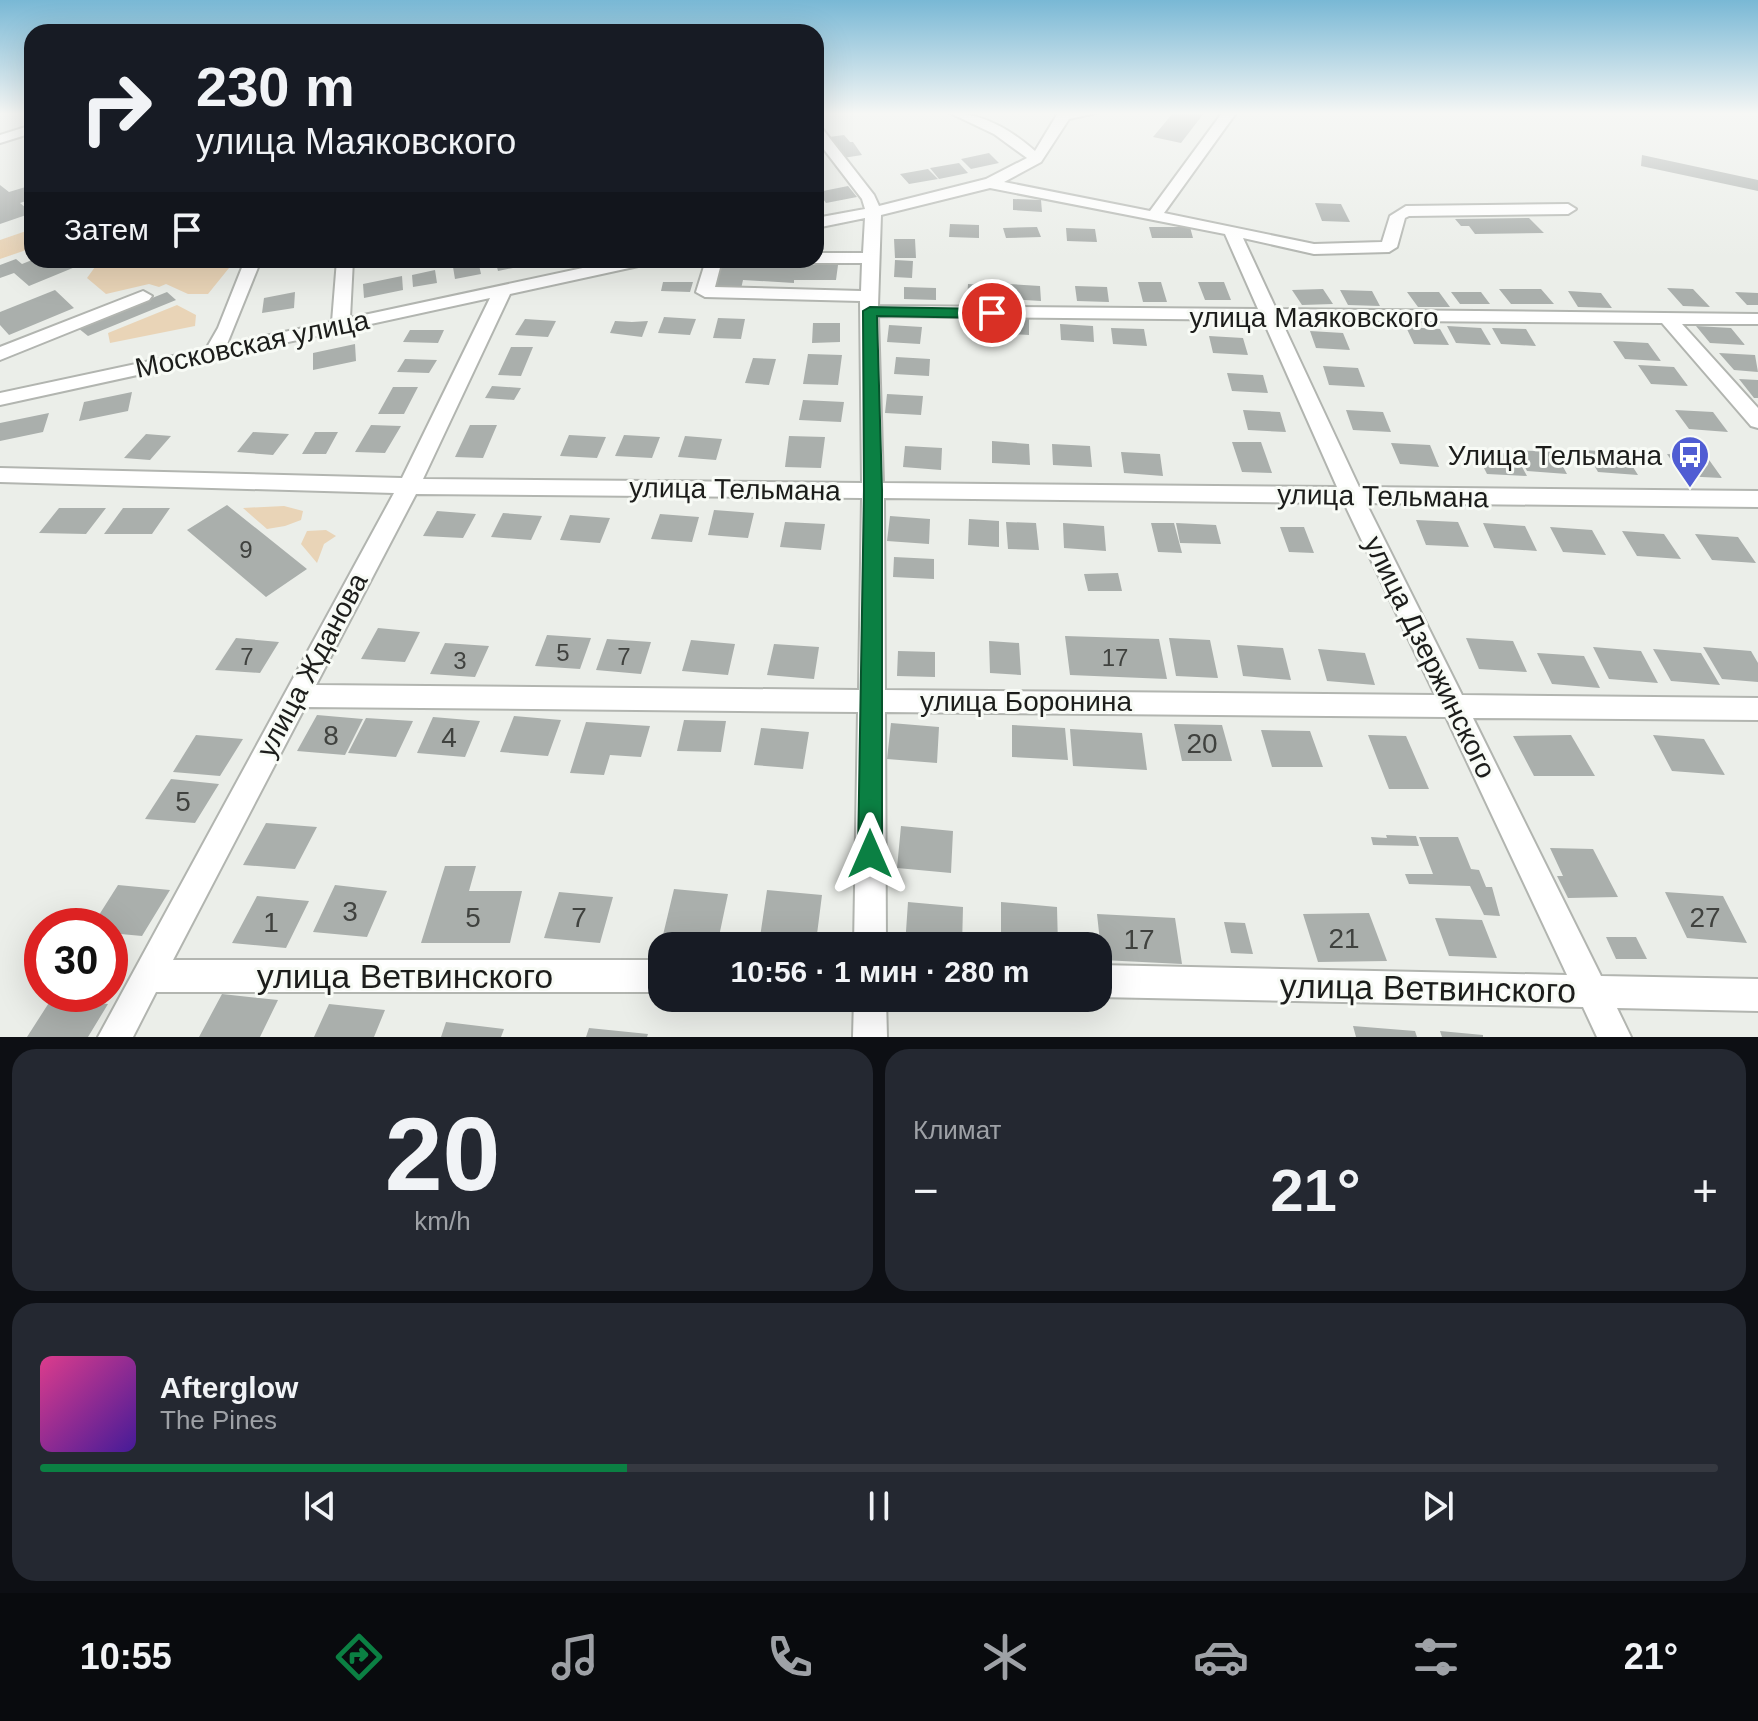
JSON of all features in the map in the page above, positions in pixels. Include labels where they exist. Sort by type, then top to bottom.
[{"type":"street","points":[[840,161],[869,198],[873,211],[870,304],[873,490],[870,932]]},
{"type":"street","points":[[824,221],[990,183],[1031,161]]},
{"type":"street","points":[[1155,215],[1194,161]]},
{"type":"street","points":[[990,183],[1314,249],[1389,247],[1398,216],[1406,211],[1568,209]]},
{"type":"street","name":"улица Дзержинского","points":[[1231,230],[1352,496],[1595,991],[1614,1037]]},
{"type":"street","points":[[824,258],[871,258]]},
{"type":"street","points":[[213,353],[227,328],[250,268]]},
{"type":"street","points":[[341,325],[345,268]]},
{"type":"street","name":"Московская улица","points":[[0,399],[606,268]]},
{"type":"street","name":"улица Маяковского","points":[[712,268],[705,292],[870,304],[1268,317],[1758,319]]},
{"type":"street","name":"улица Жданова","points":[[115,1037],[408,486],[503,290]]},
{"type":"street","points":[[0,354],[143,296]]},
{"type":"street","points":[[1667,318],[1758,421]]},
{"type":"street","name":"улица Тельмана","points":[[0,475],[408,486],[1758,499]]},
{"type":"street","name":"улица Боронина","points":[[295,696],[1758,709]]},
{"type":"street","name":"улица Ветвинского","points":[[148,976],[648,976]]},
{"type":"street","name":"улица Ветвинского","points":[[1112,981],[1758,995]]},
{"type":"street","points":[[870,1012],[870,1037]]},
{"type":"shaded area","points":[[24,232],[24,251],[0,259],[0,240]]},
{"type":"shaded area","points":[[94,268],[229,268],[208,294],[188,294],[166,284],[159,287],[149,284],[106,294],[87,278]]},
{"type":"shaded area","points":[[177,305],[196,315],[195,326],[110,343],[108,333]]},
{"type":"shaded area","points":[[284,506],[303,511],[301,520],[267,529],[243,508]]},
{"type":"shaded area","points":[[326,530],[336,536],[324,544],[317,563],[301,544],[307,531]]},
{"type":"building","points":[[963,161],[999,163],[971,169]]},
{"type":"building","points":[[1641,161],[1672,161],[1758,180],[1758,191],[1641,166]]},
{"type":"building","points":[[959,163],[968,173],[939,179],[930,168]]},
{"type":"building","points":[[928,169],[938,179],[909,184],[900,174]]},
{"type":"building","points":[[0,185],[9,192],[24,187],[24,202],[20,203],[24,206],[24,216],[0,224]]},
{"type":"building","points":[[848,186],[857,197],[826,203],[824,191]]},
{"type":"building","points":[[1013,199],[1041,200],[1042,212],[1013,210]]},
{"type":"building","points":[[1315,203],[1341,204],[1350,222],[1322,221]]},
{"type":"building","points":[[1529,218],[1544,233],[1475,234],[1469,226],[1461,226],[1455,219]]},
{"type":"building","points":[[950,224],[979,225],[979,238],[949,237]]},
{"type":"building","points":[[1037,227],[1041,237],[1006,238],[1003,228]]},
{"type":"building","points":[[1149,227],[1190,227],[1193,238],[1152,238]]},
{"type":"building","points":[[1066,228],[1095,229],[1097,242],[1067,241]]},
{"type":"building","points":[[894,239],[915,239],[916,258],[895,258]]},
{"type":"building","points":[[16,259],[24,263],[24,268],[73,268],[29,286],[14,273],[0,278],[0,265]]},
{"type":"building","points":[[895,260],[913,261],[912,278],[894,277]]},
{"type":"building","points":[[824,265],[838,265],[836,280],[794,280],[794,283],[743,280],[741,289],[715,288],[719,268],[824,268]]},
{"type":"building","points":[[453,268],[480,268],[481,274],[455,279]]},
{"type":"building","points":[[435,270],[437,283],[413,287],[412,275]]},
{"type":"building","points":[[402,276],[403,290],[364,298],[363,284]]},
{"type":"building","points":[[663,282],[693,282],[690,292],[661,291]]},
{"type":"building","points":[[1138,282],[1161,282],[1167,302],[1143,302]]},
{"type":"building","points":[[1198,282],[1224,282],[1231,300],[1205,300]]},
{"type":"building","points":[[968,284],[999,286],[999,301],[967,299]]},
{"type":"building","points":[[1009,284],[1040,286],[1041,301],[1009,299]]},
{"type":"building","points":[[1075,286],[1107,287],[1109,302],[1077,301]]},
{"type":"building","points":[[904,287],[936,288],[936,300],[904,299]]},
{"type":"building","points":[[1667,288],[1693,289],[1710,307],[1683,306]]},
{"type":"building","points":[[1323,289],[1333,304],[1302,305],[1292,290]]},
{"type":"building","points":[[1499,289],[1541,289],[1554,304],[1511,304]]},
{"type":"building","points":[[55,290],[74,308],[9,335],[0,325],[0,312]]},
{"type":"building","points":[[1340,290],[1372,291],[1380,306],[1348,305]]},
{"type":"building","points":[[1568,291],[1601,293],[1612,308],[1578,307]]},
{"type":"building","points":[[167,292],[176,300],[88,336],[78,328]]},
{"type":"building","points":[[295,292],[294,308],[262,313],[264,298]]},
{"type":"building","points":[[1407,292],[1439,292],[1450,307],[1418,307]]},
{"type":"building","points":[[1451,292],[1481,292],[1490,304],[1460,304]]},
{"type":"building","points":[[1735,292],[1758,293],[1758,305],[1747,305]]},
{"type":"building","points":[[664,317],[696,319],[690,335],[658,333]]},
{"type":"building","points":[[996,317],[1029,319],[1029,335],[996,333]]},
{"type":"building","points":[[718,318],[745,319],[741,339],[713,338]]},
{"type":"building","points":[[525,319],[556,321],[548,337],[515,335]]},
{"type":"building","points":[[615,321],[648,321],[642,337],[610,333]]},
{"type":"building","points":[[813,323],[840,323],[840,342],[812,343]]},
{"type":"building","points":[[1060,324],[1093,326],[1094,342],[1061,340]]},
{"type":"building","points":[[889,325],[922,327],[920,344],[887,342]]},
{"type":"building","points":[[1447,326],[1481,328],[1491,345],[1456,343]]},
{"type":"building","points":[[1696,326],[1731,328],[1745,345],[1710,343]]},
{"type":"building","points":[[1406,327],[1440,329],[1449,345],[1414,344]]},
{"type":"building","points":[[1111,328],[1144,329],[1147,346],[1113,344]]},
{"type":"building","points":[[1492,328],[1526,329],[1536,346],[1501,344]]},
{"type":"building","points":[[410,330],[444,330],[438,343],[403,342]]},
{"type":"building","points":[[1310,331],[1343,333],[1350,350],[1316,348]]},
{"type":"building","points":[[1209,336],[1243,338],[1248,355],[1213,353]]},
{"type":"building","points":[[1613,341],[1648,343],[1661,361],[1625,359]]},
{"type":"building","points":[[355,344],[356,361],[313,370],[313,353]]},
{"type":"building","points":[[511,347],[533,347],[521,376],[498,375]]},
{"type":"building","points":[[1719,353],[1755,355],[1758,372],[1734,370]]},
{"type":"building","points":[[808,354],[842,355],[838,385],[803,384]]},
{"type":"building","points":[[896,357],[930,359],[929,376],[894,374]]},
{"type":"building","points":[[753,358],[776,359],[769,385],[745,383]]},
{"type":"building","points":[[405,359],[437,360],[429,373],[397,372]]},
{"type":"building","points":[[1638,365],[1674,367],[1688,386],[1651,384]]},
{"type":"building","points":[[1323,366],[1358,368],[1365,387],[1329,385]]},
{"type":"building","points":[[1227,373],[1263,375],[1268,393],[1232,391]]},
{"type":"building","points":[[1739,379],[1758,380],[1758,398],[1754,398]]},
{"type":"building","points":[[492,386],[521,388],[514,400],[485,398]]},
{"type":"building","points":[[393,387],[418,387],[404,414],[378,414]]},
{"type":"building","points":[[132,392],[128,411],[79,421],[84,402]]},
{"type":"building","points":[[887,394],[923,396],[921,415],[885,413]]},
{"type":"building","points":[[803,400],[844,402],[841,422],[799,420]]},
{"type":"building","points":[[1243,410],[1280,412],[1286,432],[1248,430]]},
{"type":"building","points":[[1346,410],[1383,412],[1391,432],[1353,430]]},
{"type":"building","points":[[1675,410],[1713,412],[1728,432],[1689,429]]},
{"type":"building","points":[[49,413],[43,432],[0,441],[0,423]]},
{"type":"building","points":[[371,425],[401,426],[385,453],[355,452]]},
{"type":"building","points":[[470,425],[497,425],[483,458],[455,457]]},
{"type":"building","points":[[253,432],[289,434],[273,455],[237,452]]},
{"type":"building","points":[[315,432],[338,432],[326,454],[302,454]]},
{"type":"building","points":[[146,434],[171,436],[150,460],[124,458]]},
{"type":"building","points":[[569,435],[606,437],[597,458],[560,456]]},
{"type":"building","points":[[624,435],[660,437],[652,458],[615,456]]},
{"type":"building","points":[[685,436],[722,439],[716,460],[678,457]]},
{"type":"building","points":[[789,436],[825,437],[821,468],[785,467]]},
{"type":"building","points":[[992,441],[1029,444],[1030,465],[992,463]]},
{"type":"building","points":[[1232,442],[1261,442],[1272,473],[1242,472]]},
{"type":"building","points":[[1391,443],[1430,445],[1439,467],[1400,464]]},
{"type":"building","points":[[1052,444],[1090,446],[1092,467],[1053,465]]},
{"type":"building","points":[[905,446],[942,448],[941,470],[903,467]]},
{"type":"building","points":[[1516,450],[1555,452],[1567,474],[1527,471]]},
{"type":"building","points":[[1585,450],[1624,453],[1638,475],[1598,472]]},
{"type":"building","points":[[1121,452],[1160,454],[1163,476],[1124,473]]},
{"type":"building","points":[[1476,452],[1515,454],[1527,476],[1487,474]]},
{"type":"building","points":[[1667,454],[1707,457],[1722,478],[1682,476]]},
{"type":"building","points":[[227,505],[307,569],[266,597],[187,530]]},
{"type":"building","points":[[59,508],[106,508],[86,534],[39,533]]},
{"type":"building","points":[[123,508],[170,508],[152,534],[104,534]]},
{"type":"building","points":[[714,510],[754,513],[748,538],[708,535]]},
{"type":"building","points":[[437,511],[476,514],[463,538],[423,536]]},
{"type":"building","points":[[503,513],[542,516],[531,540],[491,537]]},
{"type":"building","points":[[660,514],[699,517],[692,542],[651,539]]},
{"type":"building","points":[[570,515],[610,518],[600,543],[560,540]]},
{"type":"building","points":[[890,516],[930,519],[929,544],[887,541]]},
{"type":"building","points":[[969,519],[999,521],[999,547],[968,545]]},
{"type":"building","points":[[1416,520],[1458,522],[1469,547],[1426,545]]},
{"type":"building","points":[[785,522],[825,524],[821,550],[780,547]]},
{"type":"building","points":[[1006,522],[1036,523],[1039,550],[1008,549]]},
{"type":"building","points":[[1063,523],[1104,526],[1106,551],[1064,548]]},
{"type":"building","points":[[1151,523],[1174,523],[1182,553],[1158,552]]},
{"type":"building","points":[[1176,523],[1216,525],[1221,544],[1180,543]]},
{"type":"building","points":[[1483,523],[1525,526],[1537,551],[1494,548]]},
{"type":"building","points":[[1280,527],[1304,527],[1314,553],[1289,552]]},
{"type":"building","points":[[1550,527],[1592,530],[1606,555],[1563,552]]},
{"type":"building","points":[[1622,531],[1664,534],[1681,559],[1637,556]]},
{"type":"building","points":[[1695,534],[1738,537],[1756,563],[1712,560]]},
{"type":"building","points":[[894,557],[934,559],[934,579],[893,577]]},
{"type":"building","points":[[1118,573],[1122,591],[1088,591],[1084,574]]},
{"type":"building","points":[[378,628],[420,632],[405,662],[361,659]]},
{"type":"building","points":[[547,635],[591,638],[580,669],[535,666]]},
{"type":"building","points":[[1065,636],[1159,639],[1167,679],[1070,675]]},
{"type":"building","points":[[236,638],[279,642],[260,673],[215,670]]},
{"type":"building","points":[[1169,638],[1210,640],[1218,678],[1176,676]]},
{"type":"building","points":[[1466,638],[1513,641],[1527,672],[1479,669]]},
{"type":"building","points":[[607,639],[651,642],[641,674],[596,670]]},
{"type":"building","points":[[691,640],[735,644],[728,675],[682,671]]},
{"type":"building","points":[[989,641],[1019,643],[1021,675],[990,673]]},
{"type":"building","points":[[445,643],[489,646],[475,677],[430,674]]},
{"type":"building","points":[[774,644],[819,647],[814,679],[767,675]]},
{"type":"building","points":[[1237,645],[1283,648],[1291,680],[1243,676]]},
{"type":"building","points":[[1593,647],[1641,651],[1658,683],[1609,679]]},
{"type":"building","points":[[1703,647],[1751,651],[1758,663],[1758,682],[1722,679]]},
{"type":"building","points":[[1318,649],[1365,653],[1375,685],[1327,681]]},
{"type":"building","points":[[1653,649],[1701,653],[1720,685],[1671,681]]},
{"type":"building","points":[[898,651],[935,652],[935,677],[897,676]]},
{"type":"building","points":[[1537,653],[1584,656],[1600,688],[1552,684]]},
{"type":"building","points":[[317,715],[363,719],[345,755],[297,751]]},
{"type":"building","points":[[514,716],[561,720],[548,756],[500,752]]},
{"type":"building","points":[[433,717],[480,721],[465,757],[417,753]]},
{"type":"building","points":[[366,718],[413,721],[396,757],[348,753]]},
{"type":"building","points":[[684,720],[726,721],[721,752],[677,751]]},
{"type":"building","points":[[586,722],[650,726],[641,757],[610,755],[604,775],[570,773]]},
{"type":"building","points":[[891,723],[939,727],[937,763],[887,759]]},
{"type":"building","points":[[1174,724],[1222,725],[1232,761],[1182,761]]},
{"type":"building","points":[[1012,725],[1065,728],[1068,760],[1012,757]]},
{"type":"building","points":[[761,728],[809,732],[803,769],[754,765]]},
{"type":"building","points":[[1070,729],[1142,733],[1147,770],[1073,766]]},
{"type":"building","points":[[1261,730],[1310,731],[1323,767],[1272,767]]},
{"type":"building","points":[[196,735],[243,739],[220,776],[173,772]]},
{"type":"building","points":[[1368,735],[1406,736],[1429,789],[1389,789]]},
{"type":"building","points":[[1571,735],[1595,776],[1534,776],[1513,736]]},
{"type":"building","points":[[1653,735],[1704,739],[1725,775],[1672,771]]},
{"type":"building","points":[[171,779],[219,784],[195,823],[145,819]]},
{"type":"building","points":[[266,823],[317,827],[295,869],[243,865]]},
{"type":"building","points":[[901,826],[953,831],[951,873],[897,868]]},
{"type":"building","points":[[1386,835],[1416,836],[1419,846],[1373,845],[1371,837],[1387,838]]},
{"type":"building","points":[[1419,837],[1458,837],[1471,869],[1479,870],[1486,887],[1492,887],[1500,916],[1484,915],[1470,886],[1409,884],[1405,874],[1433,874]]},
{"type":"building","points":[[1550,848],[1593,849],[1618,897],[1568,898],[1557,876],[1563,876]]},
{"type":"building","points":[[445,866],[476,866],[469,891],[522,891],[510,943],[421,943]]},
{"type":"building","points":[[118,885],[170,890],[142,936],[128,935],[128,908],[103,908]]},
{"type":"building","points":[[335,885],[387,891],[367,937],[313,932]]},
{"type":"building","points":[[674,889],[728,894],[720,932],[664,932]]},
{"type":"building","points":[[767,890],[822,895],[817,932],[761,932]]},
{"type":"building","points":[[559,892],[613,897],[600,943],[544,938]]},
{"type":"building","points":[[1665,892],[1723,896],[1747,943],[1687,938]]},
{"type":"building","points":[[257,896],[309,901],[286,948],[232,943]]},
{"type":"building","points":[[908,902],[963,907],[962,932],[906,932]]},
{"type":"building","points":[[1001,902],[1057,907],[1058,932],[1001,932]]},
{"type":"building","points":[[1369,913],[1387,961],[1318,962],[1303,914]]},
{"type":"building","points":[[1097,914],[1175,918],[1182,964],[1112,960],[1112,932],[1099,932]]},
{"type":"building","points":[[1435,918],[1482,920],[1497,958],[1449,956]]},
{"type":"building","points":[[1224,922],[1245,923],[1253,954],[1231,953]]},
{"type":"building","points":[[1606,937],[1636,937],[1647,959],[1616,959]]},
{"type":"building","points":[[222,994],[278,1000],[260,1037],[199,1037]]},
{"type":"building","points":[[329,1004],[385,1010],[374,1037],[314,1037]]},
{"type":"building","points":[[43,1012],[103,1012],[88,1037],[27,1037]]},
{"type":"building","points":[[446,1022],[504,1029],[501,1037],[441,1037]]},
{"type":"building","points":[[1353,1026],[1415,1031],[1417,1037],[1356,1037]]},
{"type":"building","points":[[589,1028],[648,1034],[647,1037],[586,1037]]},
{"type":"building","points":[[1440,1031],[1483,1035],[1483,1037],[1442,1037]]},
{"type":"place","name":"Улица Тельмана","points":[[1690,489]]},
{"type":"route","points":[[870,854],[873,490],[870,311],[992,313]]}]
